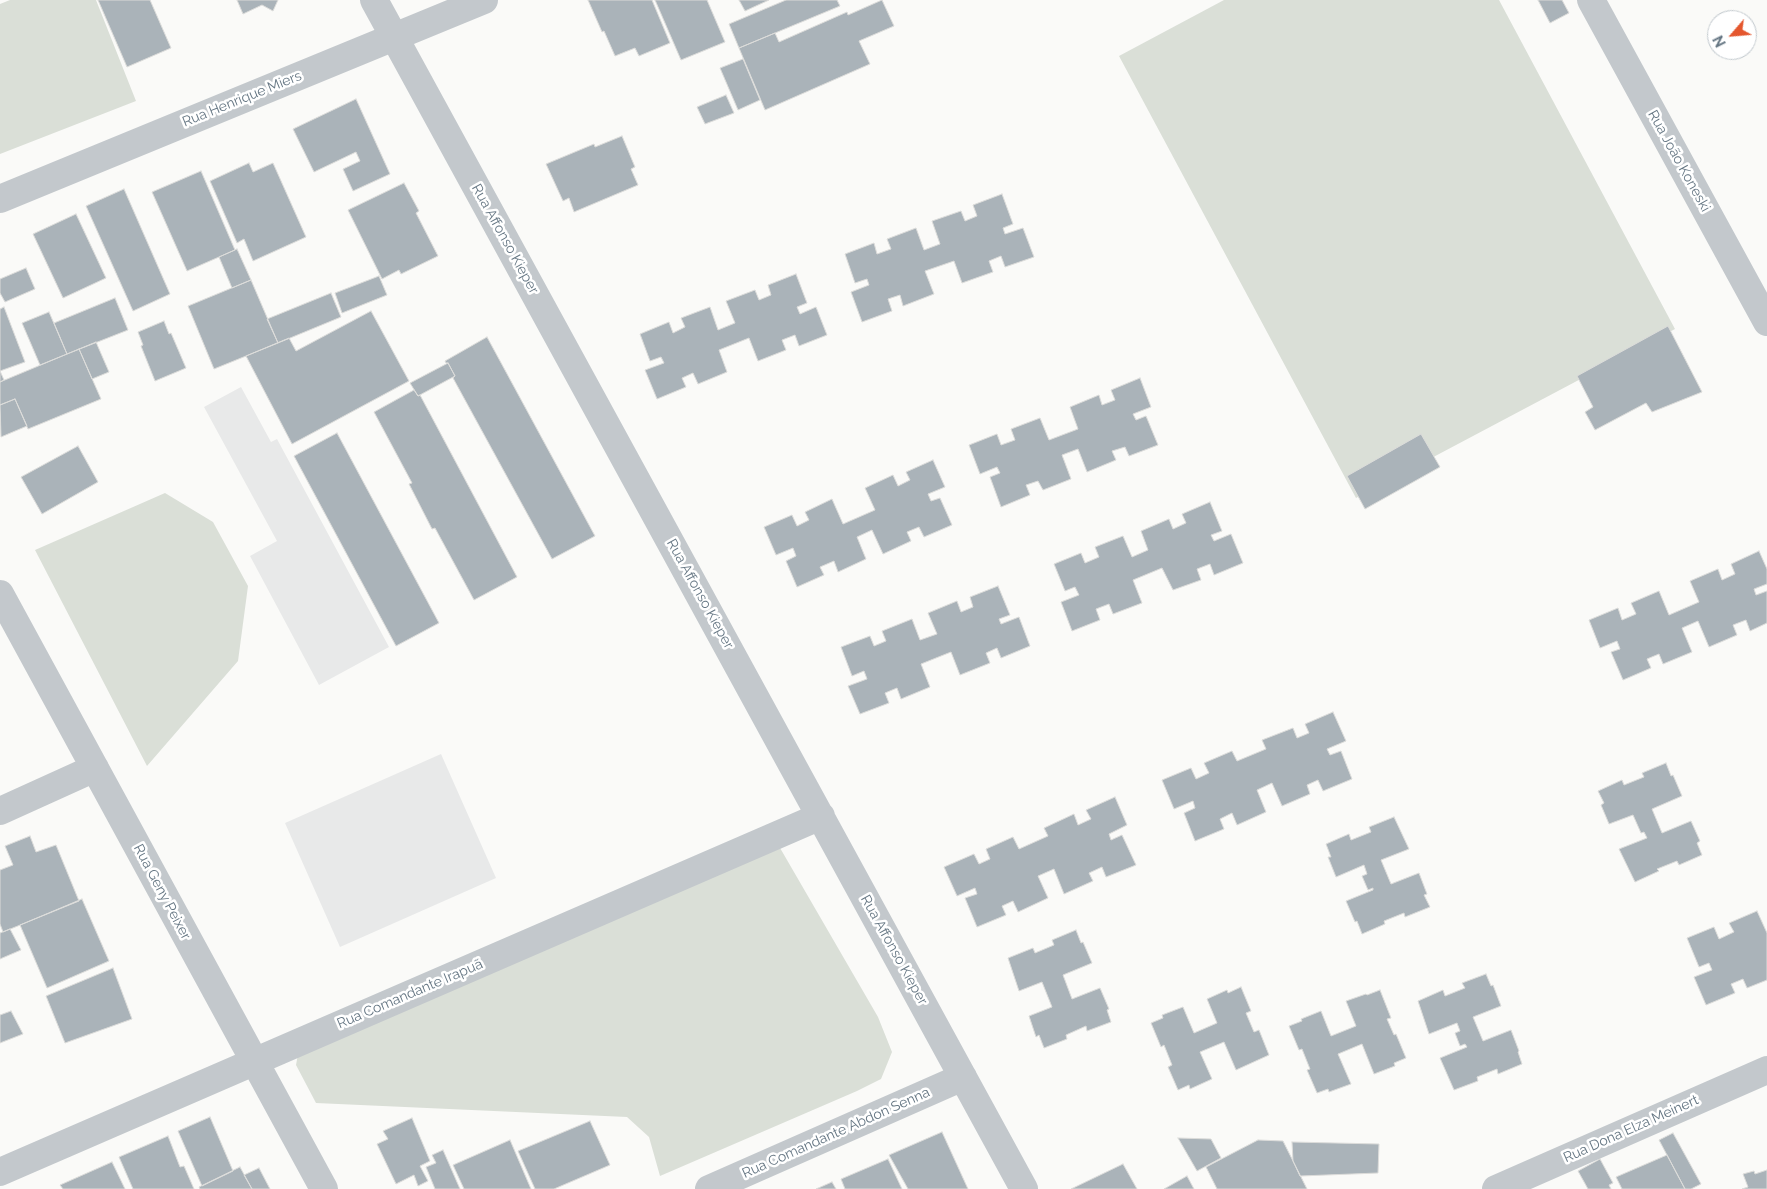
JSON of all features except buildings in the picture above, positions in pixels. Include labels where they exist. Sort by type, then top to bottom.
[{"type":"street","name":"Rua Affonso Kieper","points":[[374,0],[1024,1189]]},
{"type":"street","name":"Rua Henrique Miers","points":[[0,199],[484,0]]},
{"type":"street","name":"Rua João Koneski","points":[[1591,0],[1767,322]]},
{"type":"street","name":"Rua Geny Peixer","points":[[0,594],[324,1189]]},
{"type":"street","points":[[0,811],[95,768]]},
{"type":"street","name":"Rua Comandante Irapuã","points":[[0,1172],[821,816]]},
{"type":"street","name":"Rua Dona Elza Meinert","points":[[1496,1189],[1767,1070]]},
{"type":"street","name":"Rua Comandante Abdon Senna","points":[[709,1189],[963,1077]]},
{"type":"shaded area","points":[[10,0],[96,0],[136,101],[0,154],[0,4]]},
{"type":"shaded area","points":[[1224,0],[1499,0],[1675,329],[1356,498],[1119,56]]},
{"type":"shaded area","points":[[241,387],[271,442],[277,439],[389,647],[319,685],[250,556],[277,541],[204,407]]},
{"type":"shaded area","points":[[165,493],[213,522],[248,586],[238,661],[147,766],[35,550]]},
{"type":"shaded area","points":[[441,754],[496,878],[340,947],[285,823]]},
{"type":"shaded area","points":[[776,841],[878,1017],[892,1052],[881,1079],[857,1091],[660,1176],[649,1137],[627,1117],[316,1103],[296,1065],[301,1038]]}]
